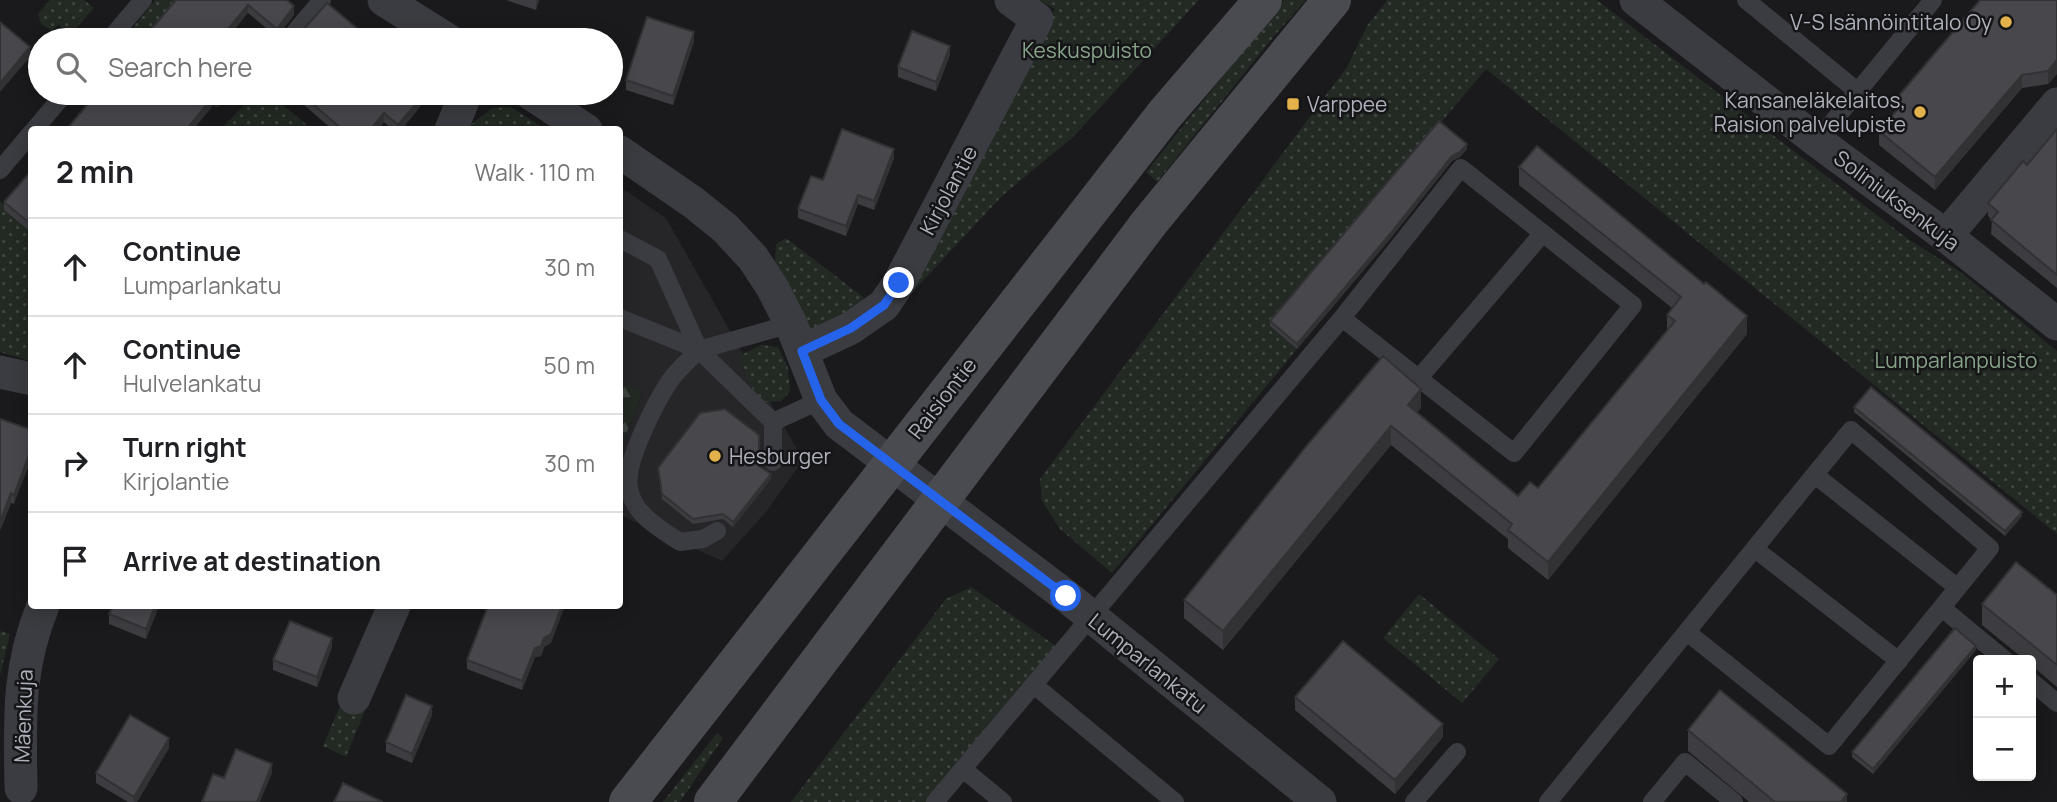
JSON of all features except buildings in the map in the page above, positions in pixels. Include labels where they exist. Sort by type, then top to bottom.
[{"type":"main road","name":"Raisiontie","points":[[628,802],[1165,114],[1262,0]]},
{"type":"main road","points":[[713,802],[1149,223],[1332,0]]},
{"type":"street","points":[[384,0],[429,28]]},
{"type":"street","name":"Kirjolantie","points":[[797,337],[851,328],[884,305],[899,283],[1037,19],[1011,0]]},
{"type":"street","name":"Soliniuksenkuja","points":[[1636,0],[1817,141],[1949,238],[2056,323]]},
{"type":"street","points":[[1949,238],[2057,104]]},
{"type":"street","points":[[453,126],[461,105]]},
{"type":"street","points":[[548,105],[580,126]]},
{"type":"street","name":"Lumparlankatu","points":[[623,154],[694,203],[725,228],[753,258],[772,287],[797,337],[821,400],[839,424],[1091,617],[1320,802]]},
{"type":"street","points":[[0,372],[28,378]]},
{"type":"street","name":"Mäenkuja","points":[[25,797],[21,686],[27,654],[42,609]]},
{"type":"street","points":[[354,698],[393,609]]},
{"type":"lane","points":[[119,28],[143,0]]},
{"type":"lane","points":[[298,28],[322,0]]},
{"type":"lane","points":[[1746,0],[1857,91]]},
{"type":"lane","points":[[1817,141],[1933,0]]},
{"type":"lane","points":[[37,126],[55,105]]},
{"type":"lane","points":[[0,170],[28,137]]},
{"type":"lane","points":[[1949,238],[2021,159]]},
{"type":"lane","points":[[935,802],[1342,318],[1461,168],[1633,305],[1514,453],[1342,318]]},
{"type":"lane","points":[[1419,378],[1543,233]]},
{"type":"lane","points":[[623,241],[658,259],[699,350],[773,422],[773,462]]},
{"type":"lane","points":[[623,319],[699,350],[797,337]]},
{"type":"lane","points":[[699,350],[670,380],[635,450],[628,489],[636,506],[649,521],[680,542],[703,539],[717,531]]},
{"type":"lane","points":[[773,422],[821,400]]},
{"type":"lane","points":[[1548,802],[1851,430],[1990,548],[1829,746],[1687,632]]},
{"type":"lane","points":[[1815,475],[1958,588]]},
{"type":"lane","points":[[1755,549],[1899,661]]},
{"type":"lane","points":[[1942,608],[1999,655]]},
{"type":"lane","points":[[1034,685],[1175,802]]},
{"type":"lane","points":[[2036,685],[2057,703]]},
{"type":"lane","points":[[1415,802],[1457,752]]},
{"type":"lane","points":[[1652,802],[1685,762],[1734,802]]},
{"type":"lane","points":[[963,769],[1003,802]]},
{"type":"shaded area","points":[[623,189],[666,218],[803,460],[766,512],[722,561],[623,516],[623,442],[643,392],[623,384]]},
{"type":"green space","points":[[50,0],[84,0],[94,8],[76,28],[63,28],[59,25],[48,28],[41,24],[38,14]]},
{"type":"green space","points":[[155,0],[183,0],[192,28],[133,28]]},
{"type":"green space","name":"Keskuspuisto","points":[[1039,0],[1199,0],[1073,137],[1002,196],[904,301],[1055,9]]},
{"type":"green space","points":[[1284,0],[1306,0],[1157,182],[1146,172]]},
{"type":"green space","name":"Lumparlanpuisto","points":[[1387,0],[1597,0],[1908,239],[1962,273],[2057,351],[2057,534],[1486,69],[1270,326],[1297,349],[1112,573],[1060,529],[1042,501],[1040,479],[1347,67],[1367,26]]},
{"type":"green space","points":[[244,105],[283,105],[308,126],[224,126]]},
{"type":"green space","points":[[510,107],[541,126],[469,126],[492,108]]},
{"type":"green space","points":[[0,201],[28,225],[28,360],[0,352]]},
{"type":"green space","points":[[786,238],[863,297],[864,308],[841,327],[809,329],[775,261],[776,244]]},
{"type":"green space","points":[[761,345],[778,347],[788,368],[790,392],[781,401],[765,402],[754,392],[739,356]]},
{"type":"green space","points":[[623,384],[643,391],[623,442]]},
{"type":"green space","points":[[971,587],[1056,646],[928,802],[791,802],[946,599]]},
{"type":"green space","points":[[1419,594],[1499,659],[1462,703],[1383,638]]},
{"type":"green space","points":[[0,631],[10,634],[0,675]]},
{"type":"green space","points":[[343,699],[366,708],[346,757],[323,746]]},
{"type":"green space","points":[[717,733],[723,738],[680,802],[663,802]]},
{"type":"place","name":"V-S Isännöintitalo Oy","points":[[2006,22]]},
{"type":"place","name":"Varppee","points":[[1293,104]]},
{"type":"place","name":"Kansaneläkelaitos, Raision palvelupiste","points":[[1920,112]]},
{"type":"place","name":"Hesburger","points":[[715,456]]},
{"type":"route","points":[[899,283],[884,305],[851,328],[802,351],[821,400],[839,424],[1066,596]]}]
